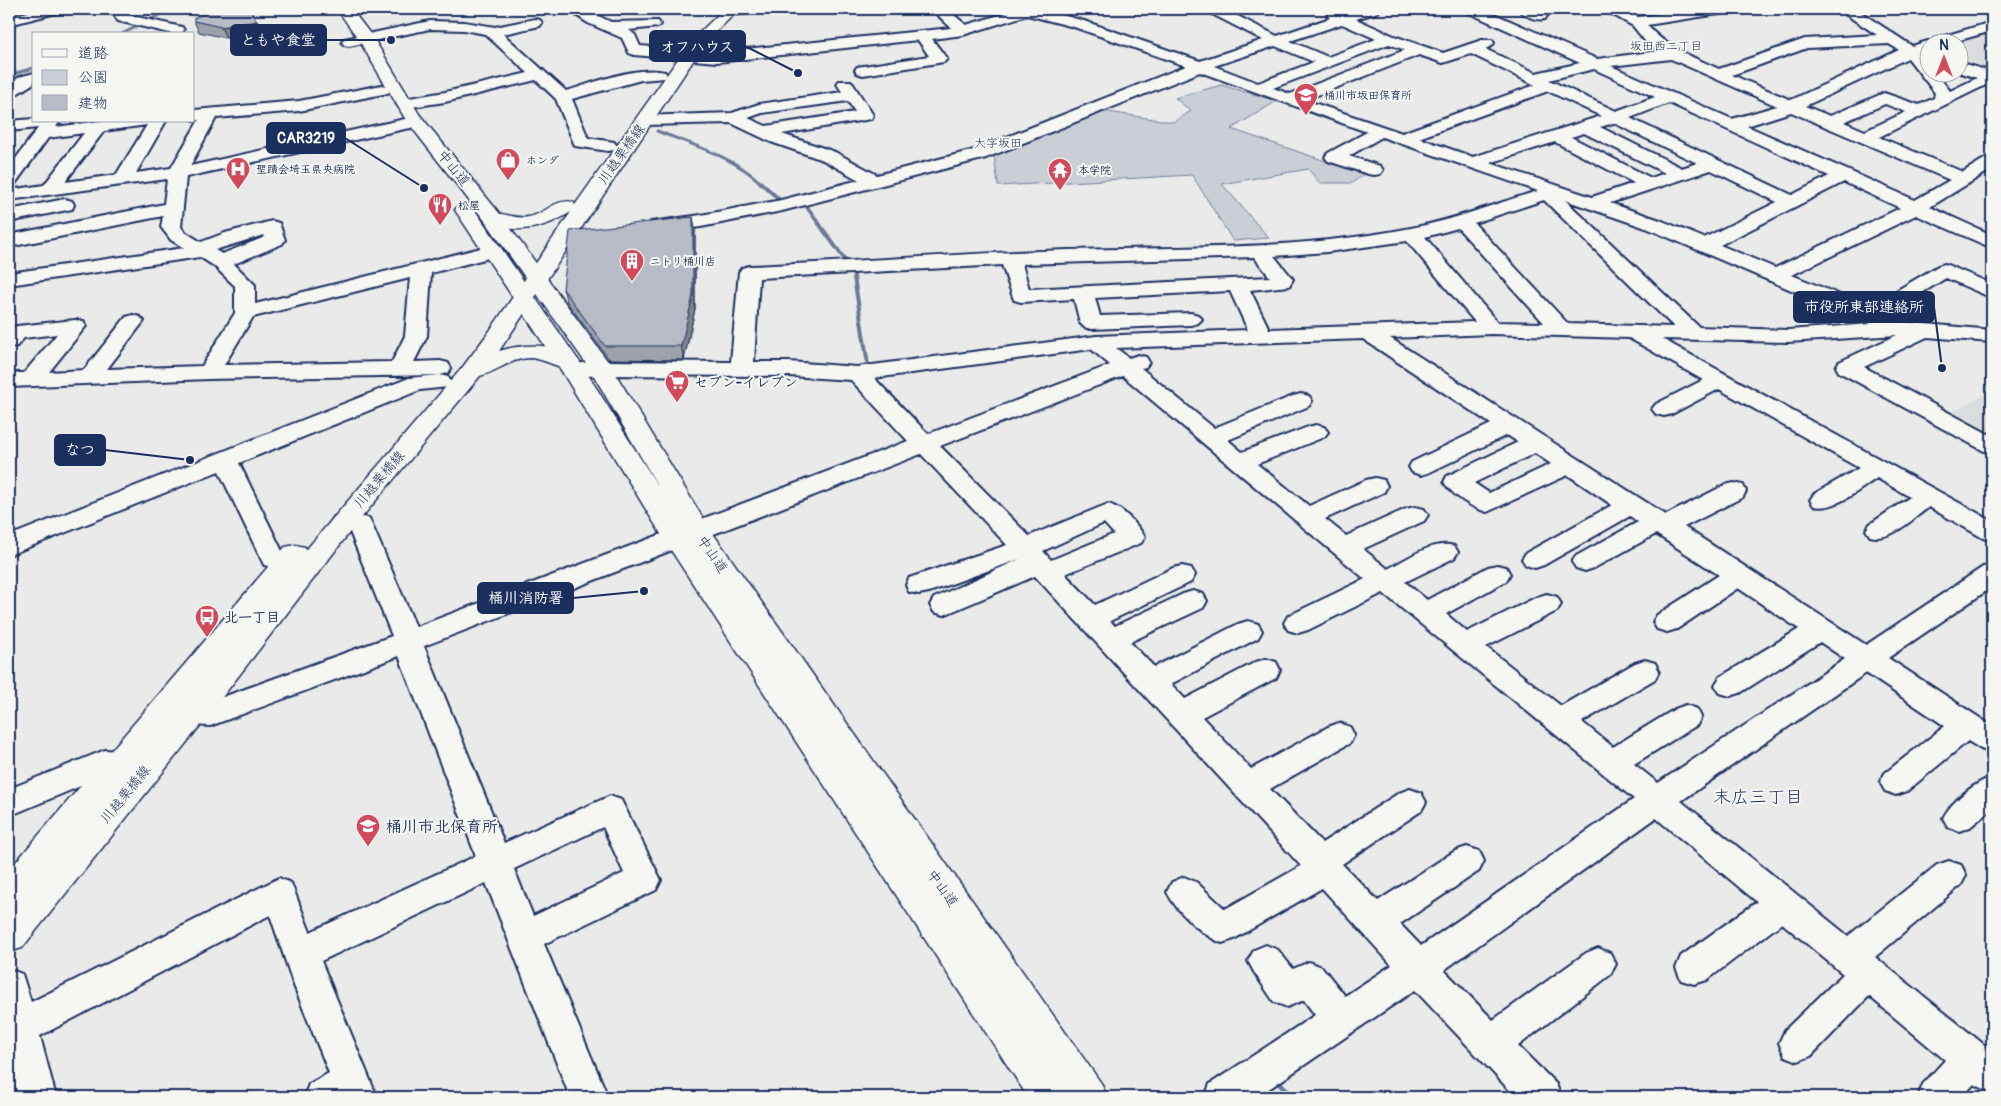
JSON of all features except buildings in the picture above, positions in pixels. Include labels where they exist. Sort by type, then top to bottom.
[{"type":"main road","name":"中山道","points":[[327,9],[357,41],[412,116],[493,218],[525,280],[1051,1097]]},
{"type":"main road","name":"中山道","points":[[344,9],[357,41],[382,90],[493,251],[525,280]]},
{"type":"main road","name":"川越栗橋線","points":[[9,895],[289,561],[454,374],[498,336],[525,280],[566,206],[659,75],[704,36],[726,9]]},
{"type":"main road","name":"川越栗橋線","points":[[525,280],[563,237],[644,120],[682,55]]},
{"type":"main road","points":[[493,218],[512,224],[533,223],[554,215],[566,206]]},
{"type":"main road","points":[[454,374],[515,353],[530,351],[554,356],[581,367]]},
{"type":"main road","name":"川越栗橋線","points":[[9,936],[192,712],[343,522],[454,374]]},
{"type":"main road","name":"中山道","points":[[687,534],[1087,1097]]},
{"type":"street","points":[[9,21],[51,9]]},
{"type":"street","points":[[127,9],[120,13],[123,18],[173,32],[194,23]]},
{"type":"street","points":[[574,9],[628,35],[634,50],[682,55],[743,55],[964,31],[1026,10],[1079,24],[1290,100],[1474,162],[1552,192],[1592,203],[1653,224],[1901,328]]},
{"type":"street","points":[[726,9],[751,9]]},
{"type":"street","points":[[939,9],[964,31]]},
{"type":"street","points":[[1215,9],[1276,41],[1328,62]]},
{"type":"street","points":[[1320,9],[1389,39],[1442,58],[1526,33]]},
{"type":"street","points":[[642,228],[701,221],[803,200],[980,154],[1200,66],[1373,9]]},
{"type":"street","points":[[1501,22],[1540,16],[1525,9]]},
{"type":"street","points":[[1613,9],[1635,22],[1650,38],[1673,54],[1790,107],[1964,179]]},
{"type":"street","points":[[1635,22],[1725,9]]},
{"type":"street","points":[[1847,9],[1852,9]]},
{"type":"street","points":[[1847,9],[1910,52],[1943,93],[1942,99]]},
{"type":"street","points":[[1469,11],[1501,22],[1671,97],[1992,242]]},
{"type":"street","points":[[592,19],[632,15]]},
{"type":"street","points":[[357,41],[430,18],[483,28],[493,32],[563,97],[581,142],[608,146]]},
{"type":"street","points":[[493,32],[535,24]]},
{"type":"street","points":[[608,27],[653,24]]},
{"type":"street","points":[[1968,33],[1992,26]]},
{"type":"street","points":[[863,70],[939,59],[922,36]]},
{"type":"street","points":[[1718,75],[1805,44],[1890,38]]},
{"type":"street","points":[[1259,88],[1389,39]]},
{"type":"street","points":[[644,120],[734,118],[759,109],[871,81],[846,44]]},
{"type":"street","points":[[1471,48],[1792,202]]},
{"type":"street","points":[[1732,125],[1790,107],[1918,49]]},
{"type":"street","points":[[1290,100],[1418,50]]},
{"type":"street","points":[[1910,52],[1918,54]]},
{"type":"street","points":[[1403,138],[1542,82],[1596,65],[1616,60],[1673,54]]},
{"type":"street","points":[[1968,70],[1992,77]]},
{"type":"street","points":[[404,103],[539,75]]},
{"type":"street","points":[[563,97],[640,75],[659,75]]},
{"type":"street","points":[[1866,138],[1942,99],[1992,77]]},
{"type":"street","points":[[9,92],[25,80],[32,78]]},
{"type":"street","points":[[763,132],[865,115],[845,88]]},
{"type":"street","points":[[210,372],[245,313],[244,285],[221,262],[178,236],[171,227],[177,178],[202,114],[299,106],[382,90]]},
{"type":"street","points":[[1474,162],[1616,117],[1671,97]]},
{"type":"street","points":[[1829,123],[1884,98],[1920,111]]},
{"type":"street","points":[[734,118],[796,146],[829,156],[875,180]]},
{"type":"street","points":[[9,126],[98,127],[136,122]]},
{"type":"street","points":[[122,180],[157,122]]},
{"type":"street","points":[[9,216],[177,178],[198,170],[405,124]]},
{"type":"street","points":[[9,180],[49,125]]},
{"type":"street","points":[[1586,126],[1681,174]]},
{"type":"street","points":[[49,190],[98,127]]},
{"type":"street","points":[[1374,170],[1334,157],[1381,131]]},
{"type":"street","points":[[1556,136],[1650,184]]},
{"type":"street","points":[[1775,276],[1917,207],[1992,162]]},
{"type":"street","points":[[1592,203],[1711,164]]},
{"type":"street","points":[[1704,246],[1845,175]]},
{"type":"street","points":[[9,195],[122,180],[177,178]]},
{"type":"street","points":[[742,369],[749,272],[818,270],[1010,258],[1260,251],[1363,242],[1412,234],[1462,221],[1552,192]]},
{"type":"street","points":[[1552,192],[1694,334]]},
{"type":"street","points":[[9,242],[173,208]]},
{"type":"street","points":[[1462,221],[1560,329]]},
{"type":"street","points":[[9,279],[201,250],[232,237],[272,227],[276,240],[221,262]]},
{"type":"street","points":[[1412,234],[1491,328]]},
{"type":"street","points":[[563,237],[583,235]]},
{"type":"street","points":[[245,313],[493,251]]},
{"type":"street","points":[[1010,258],[1021,296],[1282,282],[1284,279],[1260,251]]},
{"type":"street","points":[[1167,253],[1180,287],[1192,329]]},
{"type":"street","points":[[400,368],[416,336],[421,269]]},
{"type":"street","points":[[1869,316],[1945,270],[1992,292]]},
{"type":"street","points":[[1237,285],[1262,336]]},
{"type":"street","points":[[1083,293],[1091,323],[1192,329],[1262,336],[1491,328],[1788,336],[1901,328],[1992,336]]},
{"type":"street","points":[[90,377],[133,321]]},
{"type":"street","points":[[9,341],[17,332],[75,326],[31,379]]},
{"type":"street","points":[[581,367],[790,369],[857,374],[1192,329]]},
{"type":"street","points":[[192,712],[210,714],[409,641],[687,534],[916,435],[1125,367],[1192,329]]},
{"type":"street","points":[[1923,331],[1847,367],[1992,446]]},
{"type":"street","points":[[1633,332],[1992,532]]},
{"type":"street","points":[[1368,333],[1992,742]]},
{"type":"street","points":[[1096,342],[1306,517],[1657,800],[1982,1067],[1937,1097]]},
{"type":"street","points":[[9,380],[210,372],[400,368],[454,374]]},
{"type":"street","points":[[9,546],[417,383],[454,374]]},
{"type":"street","points":[[857,374],[1037,561],[1418,968],[1542,1097]]},
{"type":"street","points":[[1664,408],[1720,380]]},
{"type":"street","points":[[1211,438],[1301,401]]},
{"type":"street","points":[[1421,467],[1509,425]]},
{"type":"street","points":[[1239,462],[1316,432]]},
{"type":"street","points":[[1536,443],[1456,482],[1487,504],[1570,464]]},
{"type":"street","points":[[226,460],[273,559],[289,561]]},
{"type":"street","points":[[1823,500],[1877,468]]},
{"type":"street","points":[[1306,517],[1375,486]]},
{"type":"street","points":[[1585,562],[1661,524],[1734,491]]},
{"type":"street","points":[[1879,530],[1928,496]]},
{"type":"street","points":[[1535,559],[1631,505]]},
{"type":"street","points":[[1344,548],[1415,515]]},
{"type":"street","points":[[343,522],[360,524],[409,641],[524,937],[589,1097]]},
{"type":"street","points":[[1298,623],[1445,552]]},
{"type":"street","points":[[920,585],[1037,561]]},
{"type":"street","points":[[944,605],[1037,561]]},
{"type":"street","points":[[1426,613],[1497,574]]},
{"type":"street","points":[[1224,1097],[1418,968],[1657,800],[1992,574]]},
{"type":"street","points":[[1100,630],[1182,575]]},
{"type":"street","points":[[1667,622],[1738,575]]},
{"type":"street","points":[[1100,630],[1193,601]]},
{"type":"street","points":[[1464,645],[1547,604]]},
{"type":"street","points":[[1730,685],[1820,629]]},
{"type":"street","points":[[1150,682],[1248,631]]},
{"type":"street","points":[[1180,715],[1266,670]]},
{"type":"street","points":[[1559,721],[1645,671]]},
{"type":"street","points":[[1611,763],[1686,717]]},
{"type":"street","points":[[1896,782],[1967,725]]},
{"type":"street","points":[[1248,786],[1339,735]]},
{"type":"street","points":[[9,803],[105,762],[119,763]]},
{"type":"street","points":[[1959,818],[1992,790]]},
{"type":"street","points":[[1184,892],[1222,928],[1322,865],[1410,802]]},
{"type":"street","points":[[301,954],[610,810],[644,880],[524,937]]},
{"type":"street","points":[[1375,922],[1467,860]]},
{"type":"street","points":[[1798,1042],[1858,965],[1949,875]]},
{"type":"street","points":[[20,1027],[279,893],[301,954],[344,1092]]},
{"type":"street","points":[[1694,968],[1783,903]]},
{"type":"street","points":[[1266,961],[1287,990],[1309,979],[1341,1019]]},
{"type":"street","points":[[1491,1044],[1598,964]]},
{"type":"street","points":[[9,986],[37,1097]]},
{"type":"shaded area","points":[[1992,26],[1992,77],[1968,70],[1968,33]]},
{"type":"shaded area","points":[[1992,391],[1992,438],[1947,414]]},
{"type":"green space","points":[[1221,85],[1277,101],[1231,129],[1364,174],[1352,183],[1320,183],[1308,169],[1222,184],[1269,238],[1233,241],[1192,175],[998,186],[994,154],[1102,111],[1173,122],[1191,111],[1175,98]]},
{"type":"waterway","points":[[126,32],[171,9]]},
{"type":"waterway","points":[[9,75],[32,69]]},
{"type":"waterway","points":[[657,131],[725,158],[738,165],[761,183]]},
{"type":"waterway","points":[[760,182],[784,204]]},
{"type":"waterway","points":[[802,200],[853,271],[869,371]]},
{"type":"waterway","points":[[1275,1078],[1292,1097]]},
{"type":"place","name":"ともや食堂","points":[[391,40]]},
{"type":"place","name":"オフハウス","points":[[798,73]]},
{"type":"place","name":"桶川市坂田保育所","points":[[1306,116]]},
{"type":"place","name":"ホンダ","points":[[508,181]]},
{"type":"place","name":"CAR3219","points":[[424,188]]},
{"type":"place","name":"聖蹟会埼玉県央病院","points":[[238,190]]},
{"type":"place","name":"本学院","points":[[1060,191]]},
{"type":"place","name":"松屋","points":[[440,226]]},
{"type":"place","name":"ニトリ桶川店","points":[[632,282]]},
{"type":"place","name":"市役所東部連絡所","points":[[1942,368]]},
{"type":"place","name":"セブン-イレブン","points":[[677,403]]},
{"type":"place","name":"なつ","points":[[190,460]]},
{"type":"place","name":"桶川消防署","points":[[644,591]]},
{"type":"place","name":"北一丁目","points":[[207,638]]},
{"type":"place","name":"桶川市北保育所","points":[[368,847]]},
{"type":"district","name":"坂田西二丁目","points":[[1666,46]]},
{"type":"district","name":"大字坂田","points":[[998,143]]},
{"type":"district","name":"末広三丁目","points":[[1758,797]]}]
